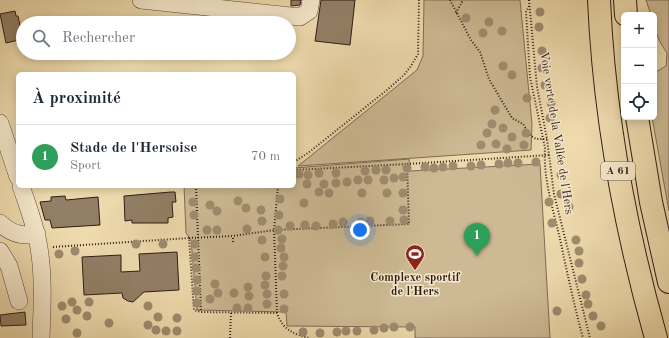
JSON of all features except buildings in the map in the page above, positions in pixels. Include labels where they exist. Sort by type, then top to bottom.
[{"type":"highway","name":"A 61","points":[[599,0],[604,74],[612,133],[625,208],[656,338]]},
{"type":"highway","points":[[625,0],[626,12]]},
{"type":"highway","name":"A 61","points":[[637,120],[651,202],[669,282]]},
{"type":"street","points":[[141,0],[291,16]]},
{"type":"street","points":[[296,17],[300,17],[310,11],[311,0]]},
{"type":"street","points":[[0,123],[16,171]]},
{"type":"street","points":[[22,188],[34,226],[51,338]]},
{"type":"street","points":[[0,219],[34,226]]},
{"type":"street","points":[[0,223],[14,233],[24,235],[34,226]]},
{"type":"street","points":[[0,251],[9,266],[19,301]]},
{"type":"street","points":[[41,338],[42,281]]},
{"type":"path","points":[[296,161],[308,153],[404,75],[418,54],[419,0]]},
{"type":"path","points":[[450,0],[471,40],[480,52],[489,79],[512,118],[523,124],[530,135],[536,139],[547,140]]},
{"type":"path","points":[[456,13],[463,0]]},
{"type":"path","name":"Voie verte de la Vallée de l'Hers","points":[[529,0],[537,87],[547,140],[554,194],[590,338]]},
{"type":"path","points":[[530,4],[526,12],[530,78],[543,140],[550,200],[573,302],[583,338]]},
{"type":"path","points":[[296,170],[549,155]]},
{"type":"path","points":[[51,248],[198,237],[233,236],[274,230],[409,224],[407,164]]},
{"type":"path","points":[[196,188],[201,312]]},
{"type":"path","points":[[278,188],[274,230],[277,313],[279,321],[288,331],[310,338]]},
{"type":"path","points":[[233,236],[233,242]]},
{"type":"path","points":[[189,238],[192,308],[197,312],[277,313]]},
{"type":"path","points":[[230,338],[231,313]]},
{"type":"shaded area","points":[[424,0],[520,0],[532,124],[531,150],[298,166],[417,70],[423,56]]},
{"type":"shaded area","points":[[646,0],[669,0],[669,211],[653,120],[657,120],[657,71],[666,66],[667,53],[657,35],[657,12],[650,12]]},
{"type":"shaded area","name":"Complexe sportif de l'Hers","points":[[409,159],[410,171],[540,164],[550,338],[415,338],[415,327],[287,326],[286,312],[197,310],[191,240],[186,233],[184,188],[296,188],[296,168]]},
{"type":"place","name":"Stade de l'Hersoise","points":[[477,256]]},
{"type":"place","name":"Complexe sportif de l'Hers","points":[[415,271]]}]
